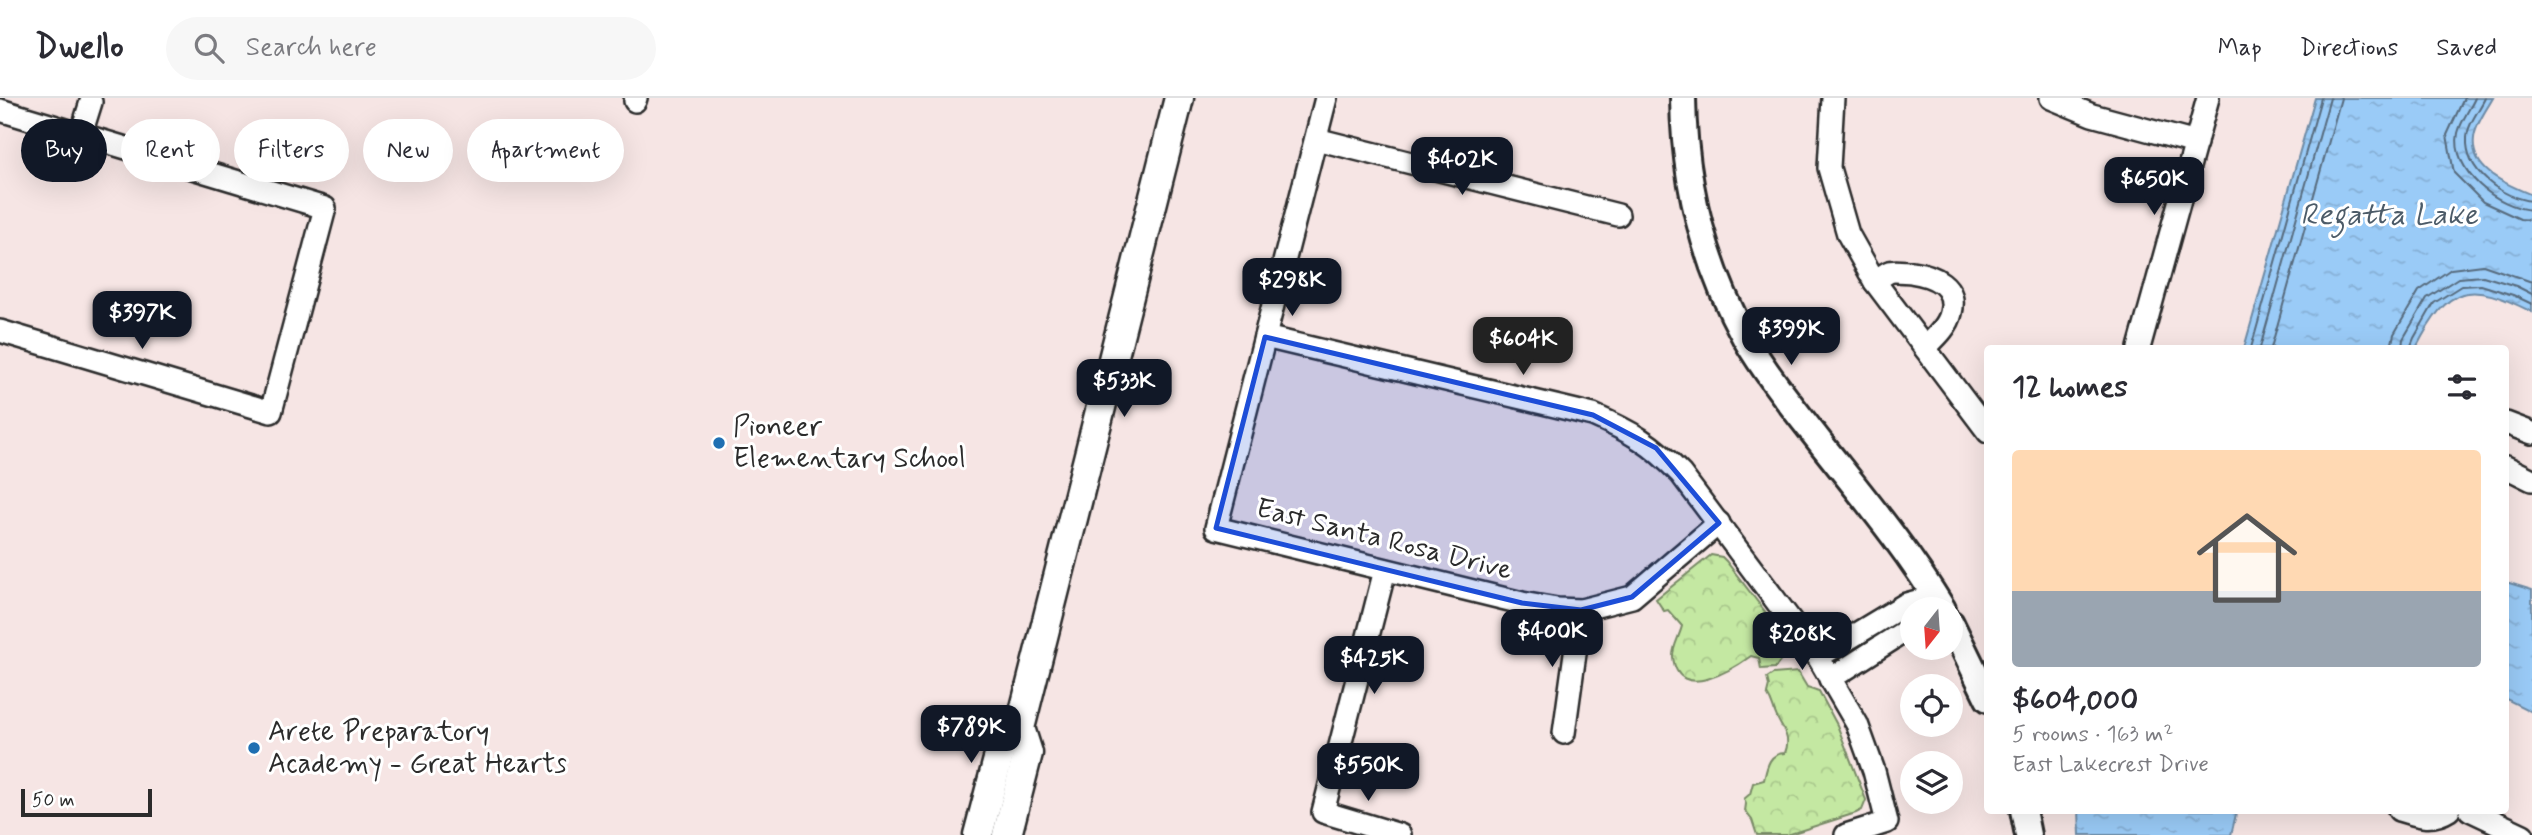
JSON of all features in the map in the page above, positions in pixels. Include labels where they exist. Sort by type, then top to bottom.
[{"type":"main road","points":[[1007,835],[1028,753],[1020,728],[1179,98]]},
{"type":"main road","points":[[978,835],[1002,744],[1020,728]]},
{"type":"street","points":[[1326,98],[1265,337],[1593,415],[1656,448],[1681,474],[1719,523],[1818,657],[1857,724],[1874,771],[1887,822],[1846,835]]},
{"type":"street","points":[[1683,98],[1684,141],[1699,226],[1708,256],[1732,311],[1770,375],[1904,550],[1930,597]]},
{"type":"street","points":[[1833,98],[1829,168],[1848,234],[1875,282],[1984,427]]},
{"type":"street","points":[[2051,98],[2092,115],[2196,143]]},
{"type":"street","points":[[2139,345],[2208,98]]},
{"type":"street","points":[[86,119],[91,102]]},
{"type":"street","points":[[0,110],[30,119]]},
{"type":"street","points":[[1315,139],[1618,215]]},
{"type":"street","points":[[0,331],[271,412],[325,208],[107,142]]},
{"type":"street","points":[[1875,282],[1888,272],[1926,274],[1943,282],[1951,295],[1951,313],[1941,332],[1925,348]]},
{"type":"street","name":"East Santa Rosa Drive","points":[[1265,337],[1216,528],[1522,603],[1558,610],[1581,610],[1632,597],[1719,523]]},
{"type":"street","points":[[2509,424],[2532,433]]},
{"type":"street","points":[[2509,468],[2532,480]]},
{"type":"street","points":[[1385,570],[1324,812],[1400,835]]},
{"type":"street","points":[[1818,657],[1900,608]]},
{"type":"street","points":[[1564,733],[1581,610]]},
{"type":"street","points":[[1830,680],[1900,634]]},
{"type":"street","points":[[1964,650],[1984,691]]},
{"type":"street","points":[[2024,814],[2028,835]]},
{"type":"street","points":[[2412,814],[2424,818],[2442,814]]},
{"type":"street","points":[[2478,814],[2523,835]]},
{"type":"highlighted area","points":[[1265,337],[1593,415],[1656,448],[1719,523],[1632,597],[1581,610],[1522,603],[1216,528]]},
{"type":"green space","points":[[1711,555],[1722,557],[1726,561],[1797,653],[1792,658],[1782,659],[1775,668],[1761,669],[1759,658],[1751,656],[1720,674],[1695,681],[1685,678],[1677,671],[1673,653],[1682,626],[1668,610],[1664,611],[1656,599]]},
{"type":"green space","points":[[1798,672],[1807,687],[1819,691],[1837,725],[1866,800],[1862,810],[1856,813],[1787,835],[1757,835],[1752,820],[1745,811],[1744,799],[1750,794],[1753,783],[1764,780],[1772,758],[1785,753],[1787,747],[1785,733],[1767,694],[1767,678],[1773,674]]},
{"type":"water","name":"Regatta Lake","points":[[2315,98],[2493,98],[2477,128],[2474,149],[2484,168],[2492,175],[2532,195],[2532,312],[2492,295],[2476,292],[2462,294],[2450,300],[2439,311],[2418,345],[2245,345]]},
{"type":"water","points":[[2509,583],[2532,590],[2532,712],[2509,700]]},
{"type":"water","points":[[2079,814],[2236,814],[2231,835],[2080,835]]},
{"type":"place","name":"Pioneer Elementary School","points":[[719,443]]},
{"type":"place","name":"Arete Preparatory Academy - Great Hearts","points":[[254,748]]}]
